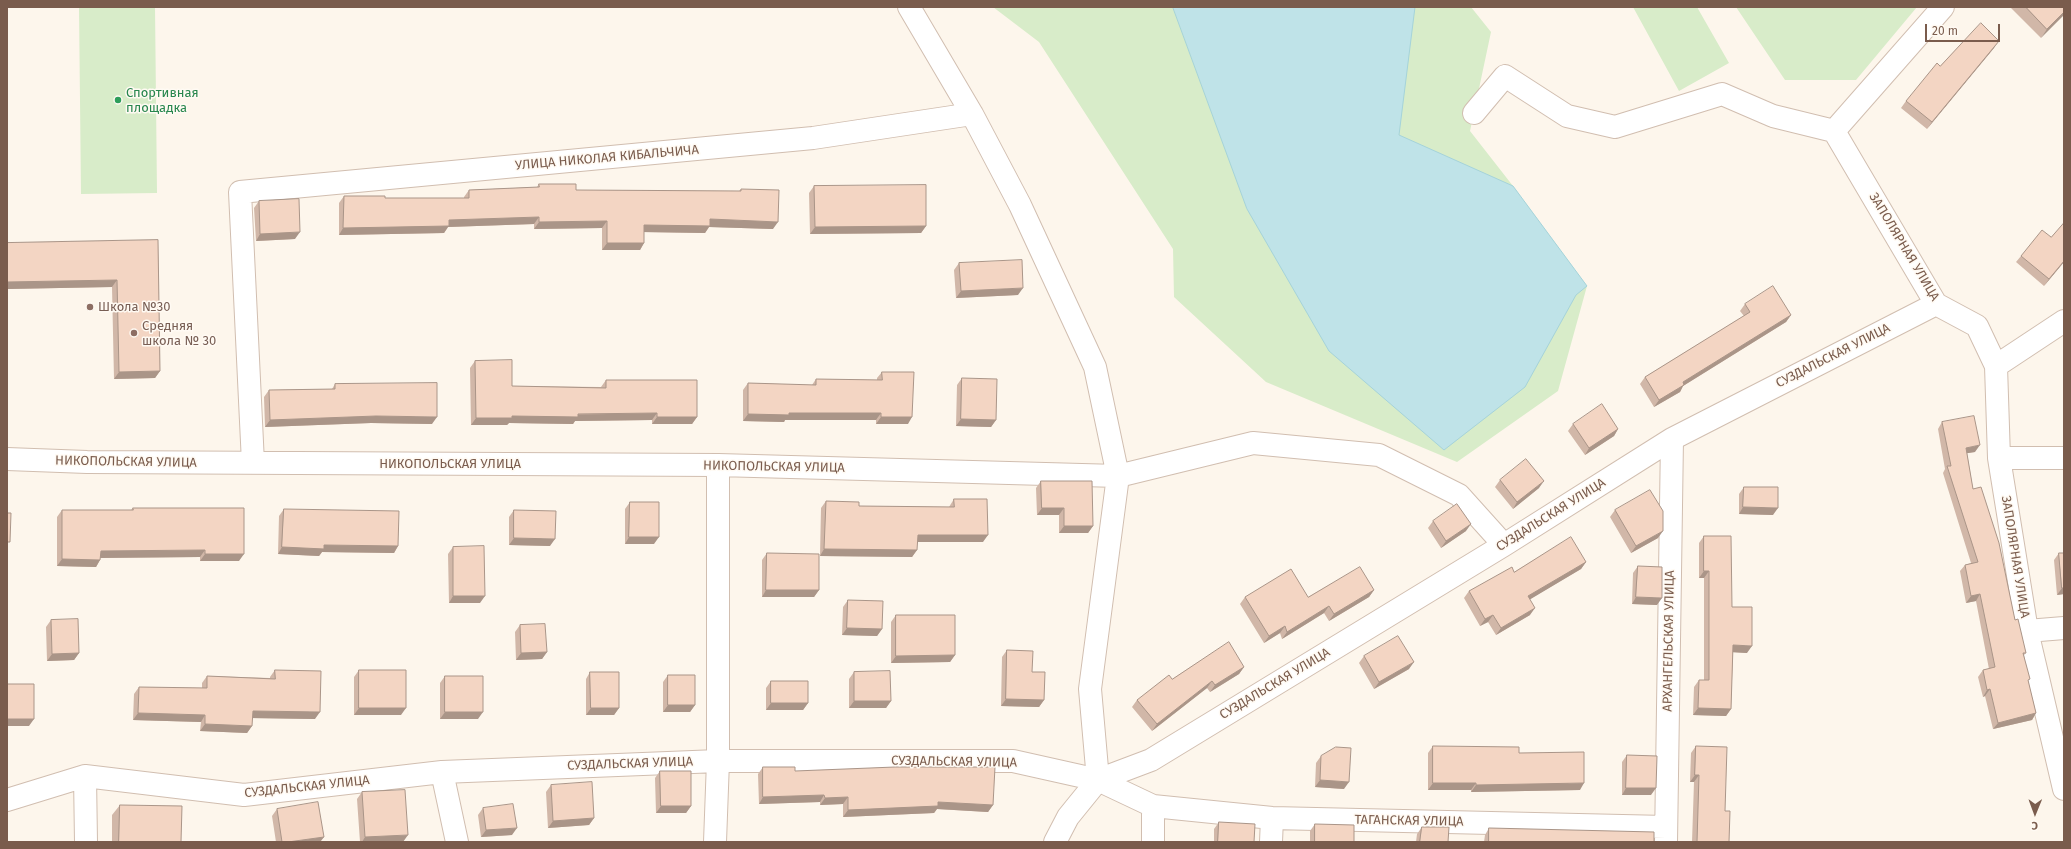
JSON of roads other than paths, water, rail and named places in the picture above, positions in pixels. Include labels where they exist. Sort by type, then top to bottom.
[{"type":"street","points":[[909,7],[972,114],[1020,205],[1095,367],[1118,476],[1090,689],[1098,780],[1068,817],[1055,842]]},
{"type":"street","points":[[1474,113],[1505,76],[1567,116],[1615,127],[1722,94],[1773,116],[1834,130],[1944,7]]},
{"type":"street","name":"УЛИЦА НИКОЛАЯ КИБАЛЬЧИЧА","points":[[253,463],[240,192],[813,138],[972,114]]},
{"type":"street","name":"ЗАПОЛЯРНАЯ УЛИЦА","points":[[1834,130],[1936,304],[1976,326],[1996,366],[1999,458],[2026,631],[2064,789]]},
{"type":"street","name":"СУЗДАЛЬСКАЯ УЛИЦА","points":[[85,776],[244,795],[442,772],[718,761],[1013,761],[1098,780],[1151,760],[1504,545],[1672,439],[1936,304]]},
{"type":"street","points":[[1996,366],[2064,321]]},
{"type":"street","name":"АРХАНГЕЛЬСКАЯ УЛИЦА","points":[[1666,835],[1672,439]]},
{"type":"street","name":"НИКОПОЛЬСКАЯ УЛИЦА","points":[[7,459],[87,462],[718,465],[1118,476],[1253,443],[1379,455],[1459,495],[1504,545]]},
{"type":"street","points":[[1999,458],[2064,458]]},
{"type":"street","points":[[715,842],[718,761],[718,465]]},
{"type":"street","points":[[2026,631],[2064,628]]},
{"type":"street","points":[[442,772],[458,842]]},
{"type":"street","points":[[7,800],[85,776],[86,842]]},
{"type":"street","name":"ТАГАНСКАЯ УЛИЦА","points":[[1098,780],[1153,806],[1272,818],[1666,835]]},
{"type":"street","points":[[1153,806],[1153,842]]},
{"type":"street","points":[[1271,842],[1272,818]]},
{"type":"water","points":[[1173,7],[1415,7],[1399,135],[1513,186],[1587,286],[1576,295],[1525,387],[1444,450],[1329,351],[1247,209]]},
{"type":"place","name":"Спортивная площадка","points":[[118,100]]},
{"type":"place","name":"Школа №30","points":[[90,307]]},
{"type":"place","name":"Средняя школа № 30","points":[[134,333]]}]
